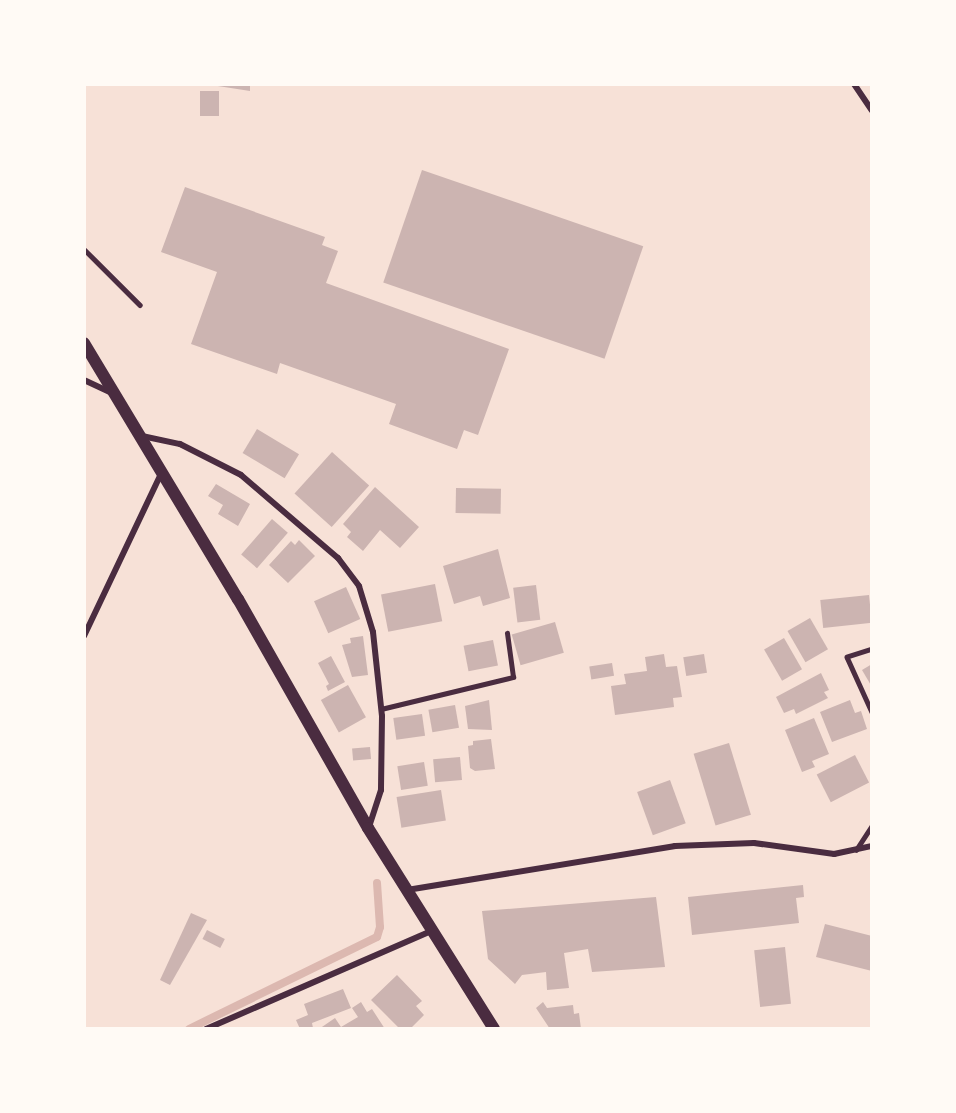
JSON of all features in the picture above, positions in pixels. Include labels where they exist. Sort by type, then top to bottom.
[{"type":"main road","points":[[84,343],[119,396],[163,471],[368,828],[430,931],[494,1029]]},
{"type":"street","points":[[854,84],[872,111]]},
{"type":"street","points":[[84,380],[119,396]]},
{"type":"street","points":[[142,436],[180,444],[241,475],[338,558],[359,586],[373,632],[381,709],[381,790],[368,828]]},
{"type":"street","points":[[84,636],[163,471]]},
{"type":"street","points":[[407,890],[675,846],[754,843],[834,854],[872,846]]},
{"type":"street","points":[[206,1029],[430,931]]},
{"type":"lane","points":[[84,249],[140,304]]},
{"type":"lane","points":[[381,709],[513,677],[507,633]]},
{"type":"lane","points":[[872,649],[847,657],[872,712]]},
{"type":"lane","points":[[856,849],[872,825]]},
{"type":"building","points":[[205,84],[250,84],[250,91]]},
{"type":"building","points":[[200,91],[219,91],[219,116],[200,116]]},
{"type":"building","points":[[422,170],[643,246],[605,359],[383,283]]},
{"type":"building","points":[[185,187],[325,237],[322,245],[338,251],[326,283],[509,349],[478,435],[464,430],[457,449],[389,424],[396,404],[280,363],[277,374],[191,344],[217,272],[161,252]]},
{"type":"building","points":[[257,429],[299,454],[285,478],[243,453]]},
{"type":"building","points":[[332,452],[369,485],[332,527],[295,494]]},
{"type":"building","points":[[216,484],[250,504],[238,526],[218,514],[223,505],[208,496]]},
{"type":"building","points":[[375,487],[419,527],[400,548],[380,530],[363,551],[347,537],[351,532],[343,524]]},
{"type":"building","points":[[456,488],[501,489],[501,514],[456,513]]},
{"type":"building","points":[[272,519],[288,533],[257,568],[241,554]]},
{"type":"building","points":[[299,540],[315,556],[288,583],[269,565],[291,541],[295,545]]},
{"type":"building","points":[[498,549],[510,598],[483,606],[480,596],[454,604],[443,566]]},
{"type":"building","points":[[435,584],[442,621],[388,632],[381,594]]},
{"type":"building","points":[[536,585],[540,620],[517,623],[513,588]]},
{"type":"building","points":[[346,587],[360,619],[328,633],[314,601]]},
{"type":"building","points":[[869,595],[872,623],[823,628],[820,600]]},
{"type":"building","points":[[810,618],[828,649],[805,662],[787,631]]},
{"type":"building","points":[[555,622],[564,653],[521,665],[512,634]]},
{"type":"building","points":[[363,636],[368,675],[352,677],[342,645],[351,643],[350,638]]},
{"type":"building","points":[[784,638],[802,669],[782,681],[764,650]]},
{"type":"building","points":[[493,640],[498,666],[469,671],[464,646]]},
{"type":"building","points":[[664,654],[666,667],[677,666],[682,697],[673,698],[674,707],[615,715],[611,686],[626,684],[624,674],[647,671],[645,657]]},
{"type":"building","points":[[704,654],[707,673],[686,676],[683,657]]},
{"type":"building","points":[[331,656],[345,682],[328,691],[326,686],[329,684],[318,663]]},
{"type":"building","points":[[612,663],[614,676],[591,679],[589,667]]},
{"type":"building","points":[[872,664],[872,687],[862,670]]},
{"type":"building","points":[[821,673],[829,690],[824,692],[828,698],[796,714],[794,709],[784,713],[776,697]]},
{"type":"building","points":[[348,685],[366,717],[339,732],[321,700]]},
{"type":"building","points":[[489,700],[492,730],[468,729],[465,706]]},
{"type":"building","points":[[850,700],[855,713],[861,711],[867,729],[832,742],[820,712]]},
{"type":"building","points":[[455,705],[459,728],[432,732],[428,710]]},
{"type":"building","points":[[422,714],[425,736],[396,740],[393,718]]},
{"type":"building","points":[[814,718],[829,754],[812,761],[815,767],[802,772],[785,730]]},
{"type":"building","points":[[491,739],[495,769],[475,771],[470,768],[468,746],[473,745],[473,741]]},
{"type":"building","points":[[729,743],[751,815],[716,826],[694,754]]},
{"type":"building","points":[[370,747],[371,759],[353,761],[352,749]]},
{"type":"building","points":[[855,755],[869,783],[831,802],[817,775]]},
{"type":"building","points":[[460,757],[462,780],[435,782],[433,759]]},
{"type":"building","points":[[424,762],[428,786],[401,790],[397,766]]},
{"type":"building","points":[[670,780],[686,823],[653,835],[637,792]]},
{"type":"building","points":[[441,790],[446,821],[401,828],[397,797]]},
{"type":"building","points":[[803,885],[804,897],[796,898],[799,923],[692,935],[688,897]]},
{"type":"building","points":[[656,897],[665,967],[592,972],[588,949],[564,953],[569,988],[547,990],[546,972],[522,975],[515,984],[488,959],[482,911]]},
{"type":"building","points":[[191,913],[207,920],[170,985],[160,980]]},
{"type":"building","points":[[825,924],[872,936],[872,971],[816,957]]},
{"type":"building","points":[[207,930],[225,939],[220,948],[202,939]]},
{"type":"building","points":[[785,947],[791,1004],[760,1007],[754,950]]},
{"type":"building","points":[[397,975],[422,1001],[416,1006],[424,1015],[410,1029],[400,1029],[371,1000]]},
{"type":"building","points":[[343,989],[351,1008],[312,1023],[313,1028],[300,1029],[296,1020],[308,1015],[304,1004]]},
{"type":"building","points":[[361,1002],[367,1012],[372,1009],[385,1029],[319,1029],[335,1018],[341,1027],[358,1017],[352,1008]]},
{"type":"building","points":[[543,1002],[547,1008],[573,1005],[574,1014],[579,1013],[581,1029],[550,1029],[536,1008]]},
{"type":"waterway","points":[[189,1029],[377,937],[380,927],[377,883]]}]
